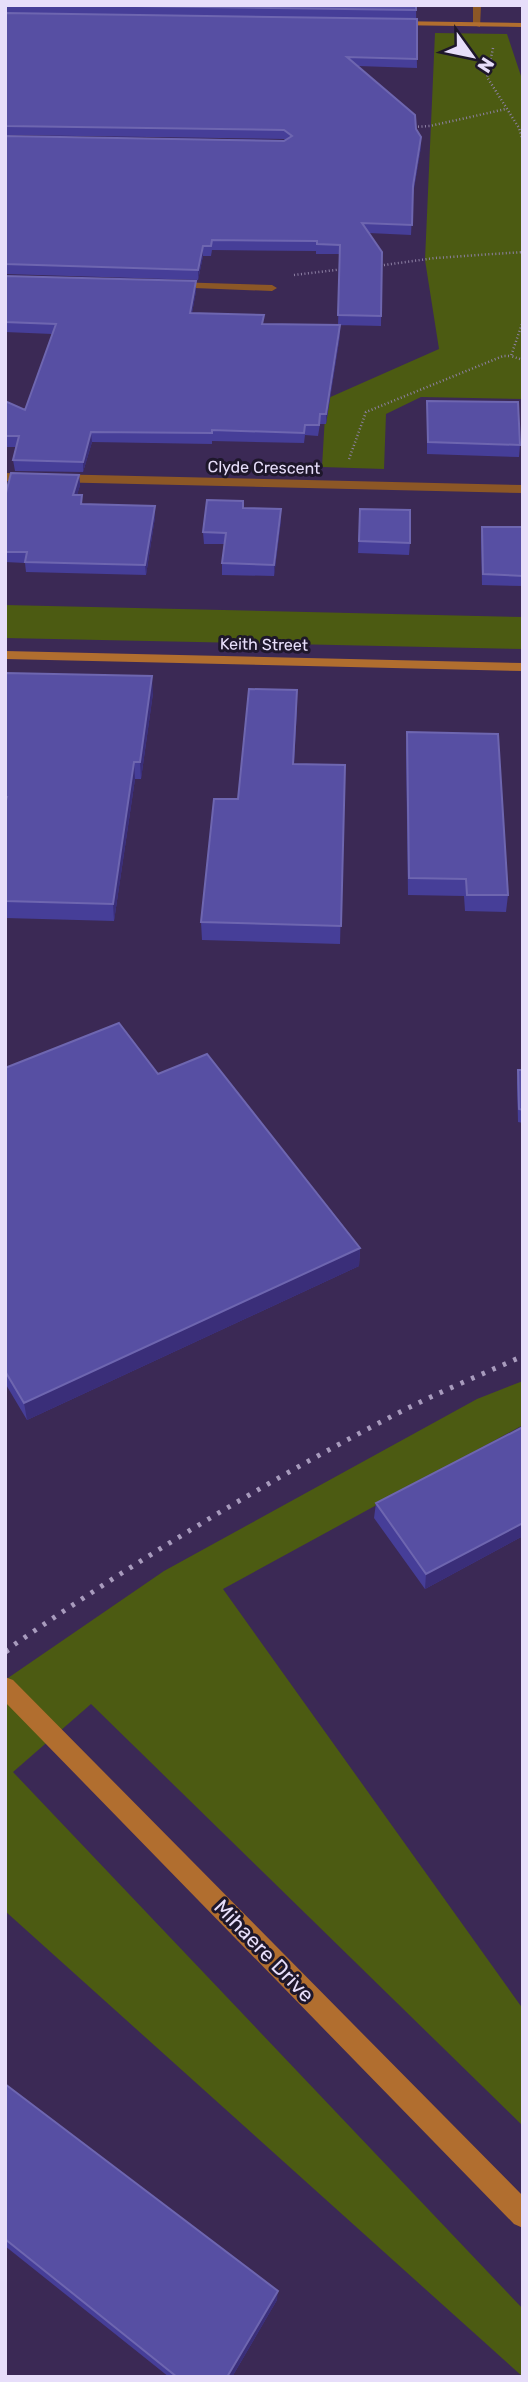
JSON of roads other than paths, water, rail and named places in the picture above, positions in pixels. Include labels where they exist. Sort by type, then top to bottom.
[{"type":"main road","points":[[383,23],[523,25]]},
{"type":"main road","name":"Keith Street","points":[[5,655],[523,667]]},
{"type":"main road","name":"Mihaere Drive","points":[[5,1686],[523,2215]]},
{"type":"street","points":[[477,5],[477,25]]},
{"type":"street","points":[[165,285],[272,288]]},
{"type":"street","name":"Clyde Crescent","points":[[5,477],[523,489]]},
{"type":"railway","points":[[8,1649],[5,1651],[101,1586],[249,1495],[417,1404],[523,1356]]}]
